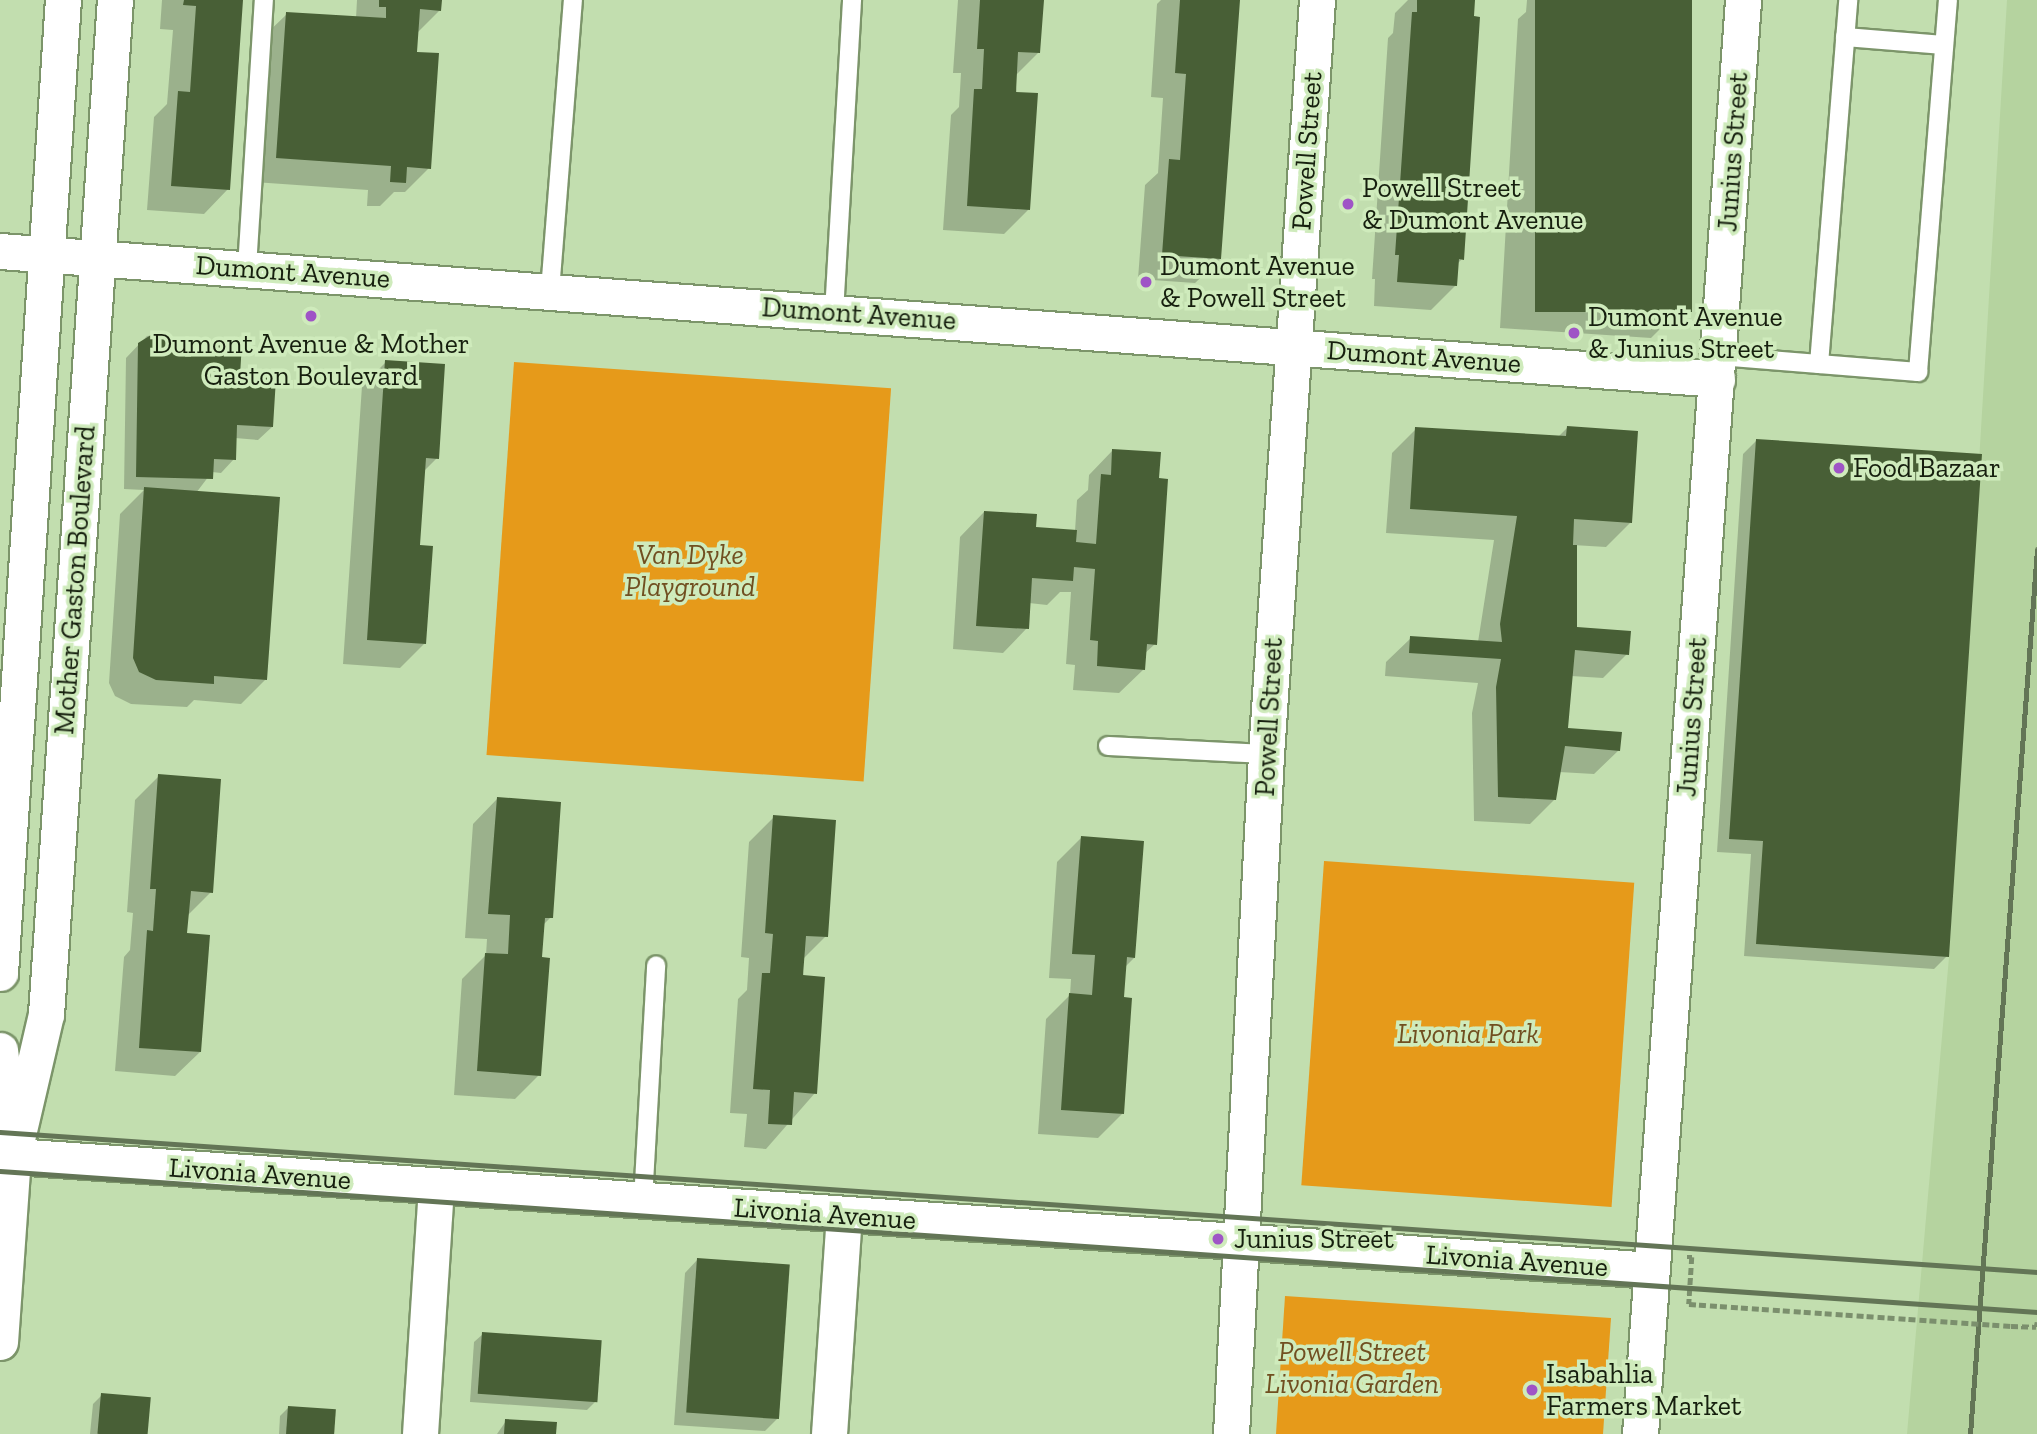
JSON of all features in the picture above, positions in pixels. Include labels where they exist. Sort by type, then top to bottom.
[{"type":"street","name":"Mother Gaston Boulevard","points":[[0,973],[63,0]]},
{"type":"street","name":"Mother Gaston Boulevard","points":[[7,1155],[46,1014],[115,0]]},
{"type":"street","name":"Powell Street","points":[[1231,1434],[1243,1244],[1266,754],[1317,0]]},
{"type":"street","name":"Junius Street","points":[[1640,1434],[1743,0]]},
{"type":"street","name":"Dumont Avenue","points":[[0,251],[1293,347],[1718,368]]},
{"type":"street","name":"Mother Gaston Boulevard","points":[[0,1050],[7,1155],[0,1342]]},
{"type":"street","name":"Livonia Avenue","points":[[7,1155],[436,1188],[1651,1270]]},
{"type":"street","points":[[419,1434],[436,1188]]},
{"type":"street","points":[[829,1434],[844,1215]]},
{"type":"lane","points":[[247,268],[264,0]]},
{"type":"lane","points":[[550,291],[573,0]]},
{"type":"lane","points":[[834,313],[852,0]]},
{"type":"lane","points":[[1819,364],[1847,0]]},
{"type":"lane","points":[[1718,368],[1819,364],[1919,372],[1948,0]]},
{"type":"lane","points":[[1844,37],[1944,45]]},
{"type":"lane","points":[[1108,746],[1266,754]]},
{"type":"lane","points":[[643,1201],[656,965]]},
{"type":"path","points":[[1685,1257],[1692,1257],[1689,1304],[2011,1326],[2036,1327],[2037,1322]]},
{"type":"shaded area","points":[[2007,0],[2037,0],[2037,1434],[1907,1434],[1949,957]]},
{"type":"green space","name":"Van Dyke Playground","points":[[514,362],[891,388],[864,781],[487,755]]},
{"type":"green space","name":"Livonia Park","points":[[1324,861],[1634,883],[1612,1207],[1301,1185]]},
{"type":"green space","name":"Powell Street Livonia Garden","points":[[1285,1296],[1611,1318],[1603,1434],[1276,1434]]},
{"type":"building","points":[[184,0],[243,0],[230,190],[171,186],[178,91],[190,92],[196,6],[183,5]]},
{"type":"building","points":[[379,0],[442,0],[441,11],[420,9],[417,52],[439,53],[431,169],[407,167],[406,183],[390,182],[391,166],[276,158],[286,12],[386,18],[386,7],[379,7]]},
{"type":"building","points":[[980,0],[1044,0],[1040,53],[1018,52],[1016,92],[1038,93],[1030,210],[967,206],[974,89],[982,89],[984,49],[977,49]]},
{"type":"building","points":[[1180,0],[1240,0],[1221,259],[1162,255],[1169,159],[1180,160],[1186,74],[1175,73]]},
{"type":"building","points":[[1417,0],[1475,0],[1474,16],[1480,17],[1464,260],[1459,259],[1457,286],[1397,282],[1399,255],[1395,255],[1412,12],[1417,12]]},
{"type":"building","points":[[1535,0],[1692,0],[1692,312],[1535,312]]},
{"type":"building","points":[[156,332],[174,338],[242,342],[240,376],[276,378],[273,427],[237,425],[236,460],[214,459],[213,479],[136,477],[138,343]]},
{"type":"building","points":[[385,360],[445,364],[439,459],[426,458],[420,545],[433,546],[426,644],[367,640]]},
{"type":"building","points":[[1567,426],[1638,431],[1632,523],[1574,519],[1573,545],[1577,545],[1577,627],[1631,631],[1629,655],[1575,650],[1568,728],[1622,732],[1620,751],[1565,746],[1556,800],[1498,797],[1496,687],[1501,659],[1409,653],[1410,636],[1502,642],[1500,624],[1517,516],[1410,509],[1415,427],[1566,436]]},
{"type":"building","points":[[1756,439],[1982,454],[1949,957],[1756,944],[1763,841],[1729,839]]},
{"type":"building","points":[[1112,449],[1161,452],[1159,478],[1168,479],[1157,645],[1147,644],[1145,670],[1097,666],[1098,641],[1090,640],[1095,569],[1074,567],[1073,581],[1032,578],[1029,629],[976,626],[984,511],[1037,514],[1036,527],[1077,530],[1076,542],[1096,544],[1101,474],[1111,475]]},
{"type":"building","points":[[144,487],[280,497],[267,680],[214,676],[214,684],[156,680],[139,672],[133,658]]},
{"type":"building","points":[[158,774],[221,779],[213,893],[191,891],[187,933],[210,935],[201,1052],[139,1048],[147,930],[153,931],[156,889],[150,889]]},
{"type":"building","points":[[497,797],[561,802],[553,918],[545,918],[542,957],[550,958],[541,1076],[477,1071],[485,953],[508,954],[510,915],[488,914]]},
{"type":"building","points":[[773,815],[836,820],[828,937],[806,936],[803,975],[825,977],[817,1094],[794,1092],[792,1125],[768,1124],[770,1090],[753,1089],[762,973],[770,973],[773,934],[765,933]]},
{"type":"building","points":[[1081,836],[1144,841],[1135,958],[1127,957],[1124,997],[1132,998],[1124,1114],[1061,1110],[1069,993],[1092,995],[1095,955],[1072,954]]},
{"type":"building","points":[[697,1258],[790,1264],[779,1419],[686,1413]]},
{"type":"building","points":[[482,1332],[602,1340],[597,1402],[478,1394]]},
{"type":"building","points":[[101,1393],[151,1397],[148,1434],[97,1434]]},
{"type":"building","points":[[288,1406],[336,1409],[334,1434],[286,1434]]},
{"type":"building","points":[[505,1419],[557,1422],[556,1434],[504,1434]]},
{"type":"railway","points":[[1970,1434],[2037,550]]},
{"type":"railway","points":[[0,1132],[2037,1272]]},
{"type":"railway","points":[[0,1171],[2037,1312]]},
{"type":"place","name":"Powell Street & Dumont Avenue","points":[[1348,204]]},
{"type":"place","name":"Dumont Avenue & Powell Street","points":[[1146,282]]},
{"type":"place","name":"Dumont Avenue & Mother Gaston Boulevard","points":[[311,316]]},
{"type":"place","name":"Dumont Avenue & Junius Street","points":[[1574,333]]},
{"type":"place","name":"Food Bazaar","points":[[1839,468]]},
{"type":"place","name":"Junius Street","points":[[1218,1239]]},
{"type":"place","name":"Isabahlia Farmers Market","points":[[1532,1390]]}]
